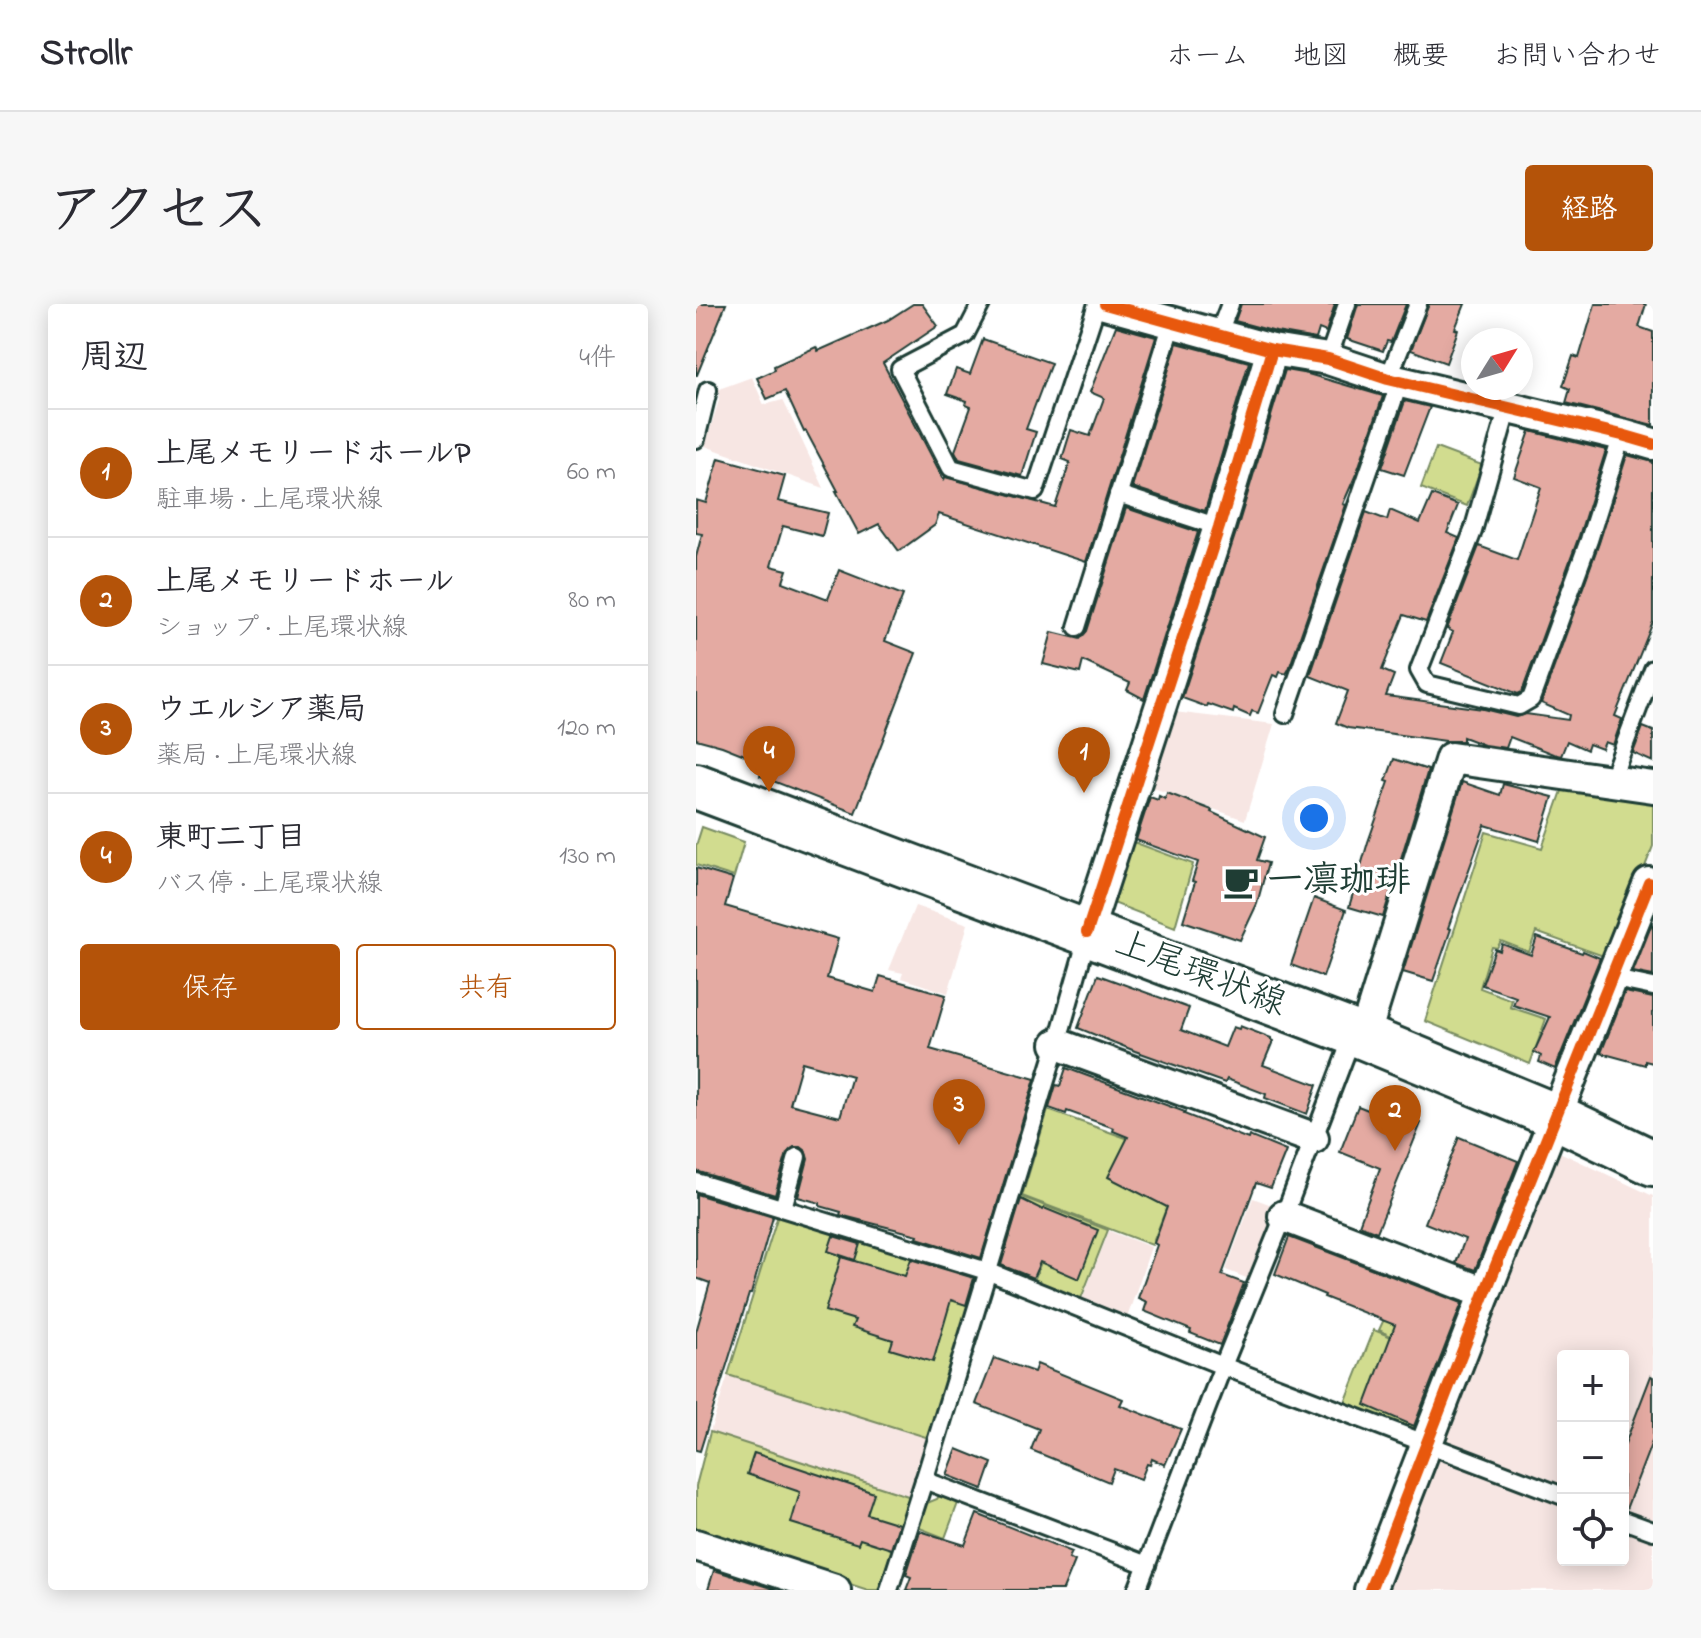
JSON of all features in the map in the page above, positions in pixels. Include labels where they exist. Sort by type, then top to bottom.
[{"type":"main road","name":"上尾環状線","points":[[696,786],[1359,1035],[1555,1116],[1653,1163]]},
{"type":"street","points":[[1105,304],[1272,350],[1328,359],[1394,380],[1653,444]]},
{"type":"street","points":[[1087,932],[1219,527],[1272,350]]},
{"type":"street","points":[[1359,1035],[1451,758],[1653,787]]},
{"type":"street","points":[[1370,1590],[1555,1116],[1652,879]]},
{"type":"street","points":[[1057,1044],[1313,1138]]},
{"type":"street","points":[[1284,1216],[1485,1293]]},
{"type":"street","points":[[696,1545],[835,1590]]},
{"type":"lane","points":[[981,304],[965,335],[900,369],[951,468],[1035,491],[1097,304]]},
{"type":"lane","points":[[1218,335],[1230,304]]},
{"type":"lane","points":[[1328,359],[1347,304]]},
{"type":"lane","points":[[1285,714],[1418,304]]},
{"type":"lane","points":[[1077,627],[1172,323]]},
{"type":"lane","points":[[696,439],[708,390]]},
{"type":"lane","points":[[1508,407],[1473,531],[1419,670],[1427,684],[1519,706],[1531,699],[1589,540],[1622,435]]},
{"type":"lane","points":[[1118,494],[1219,527]]},
{"type":"lane","points":[[1611,781],[1653,669]]},
{"type":"lane","points":[[889,1590],[1057,1044],[1087,932]]},
{"type":"lane","points":[[1610,978],[1653,987]]},
{"type":"lane","points":[[1137,1590],[1313,1138],[1359,1035]]},
{"type":"lane","points":[[783,1208],[797,1157]]},
{"type":"lane","points":[[696,1182],[987,1271],[1223,1366],[1558,1494]]},
{"type":"lane","points":[[924,1480],[1147,1565]]},
{"type":"lane","points":[[1629,1522],[1653,1531]]},
{"type":"shaded area","points":[[752,377],[764,405],[783,400],[824,488],[705,446],[719,400],[719,389]]},
{"type":"shaded area","points":[[1166,711],[1274,724],[1245,820],[1142,784]]},
{"type":"shaded area","points":[[915,906],[968,924],[948,993],[901,978],[903,973],[889,970]]},
{"type":"shaded area","points":[[1553,1149],[1653,1196],[1653,1525],[1629,1515],[1629,1350],[1557,1350],[1557,1487],[1438,1440]]},
{"type":"shaded area","points":[[1253,1198],[1277,1207],[1249,1279],[1226,1270]]},
{"type":"shaded area","points":[[1109,1231],[1151,1247],[1127,1318],[1081,1302]]},
{"type":"shaded area","points":[[728,1375],[929,1438],[911,1497],[710,1432]]},
{"type":"shaded area","points":[[1432,1452],[1557,1501],[1557,1566],[1629,1566],[1629,1528],[1653,1538],[1653,1590],[1382,1590]]},
{"type":"green space","points":[[1436,448],[1482,465],[1467,506],[1421,488]]},
{"type":"green space","points":[[1563,788],[1653,800],[1653,846],[1609,958],[1536,932],[1529,952],[1501,941],[1497,948],[1492,947],[1480,988],[1512,1000],[1510,1007],[1546,1019],[1530,1064],[1425,1021],[1486,832],[1542,848]]},
{"type":"green space","points":[[702,827],[744,842],[734,877],[696,865],[696,846]]},
{"type":"green space","points":[[1128,840],[1193,864],[1175,927],[1108,901]]},
{"type":"green space","points":[[1048,1110],[1186,1157],[1152,1245],[1022,1196]]},
{"type":"green space","points":[[1022,1197],[1108,1230],[1080,1301],[1034,1281],[1042,1259],[1007,1245]]},
{"type":"green space","points":[[778,1215],[978,1279],[929,1438],[728,1375]]},
{"type":"green space","points":[[1385,1317],[1397,1323],[1413,1345],[1454,1361],[1427,1436],[1345,1403],[1374,1330],[1394,1338],[1379,1330]]},
{"type":"green space","points":[[710,1432],[911,1497],[878,1590],[868,1590],[696,1534],[696,1486]]},
{"type":"green space","points":[[939,1496],[958,1503],[945,1538],[917,1527],[927,1503]]},
{"type":"building","points":[[696,304],[726,304],[697,375],[696,375]]},
{"type":"building","points":[[913,304],[922,304],[938,326],[883,363],[944,480],[945,477],[1055,507],[1070,462],[1062,459],[1071,430],[1090,436],[1104,398],[1090,392],[1116,326],[1156,337],[1086,562],[939,514],[935,525],[899,551],[879,524],[859,534],[785,391],[767,399],[757,378],[775,370],[774,366],[816,347],[818,351],[888,320]]},
{"type":"building","points":[[1241,304],[1335,304],[1326,332],[1319,329],[1316,339],[1235,321]]},
{"type":"building","points":[[1358,304],[1406,304],[1391,342],[1387,341],[1383,351],[1347,339]]},
{"type":"building","points":[[1429,304],[1465,304],[1446,363],[1411,350]]},
{"type":"building","points":[[1595,304],[1646,304],[1639,327],[1653,332],[1653,425],[1566,403],[1570,389],[1563,386],[1573,356],[1579,358]]},
{"type":"building","points":[[983,339],[1051,363],[1026,429],[1036,432],[1022,476],[959,459],[955,451],[971,407],[966,405],[967,401],[947,394],[956,369],[970,374]]},
{"type":"building","points":[[1177,343],[1249,362],[1205,511],[1132,487]]},
{"type":"building","points":[[1285,370],[1383,396],[1343,504],[1346,505],[1289,669],[1286,674],[1280,672],[1278,677],[1273,675],[1258,713],[1252,711],[1250,716],[1234,709],[1233,713],[1182,698]]},
{"type":"building","points":[[1405,401],[1430,407],[1404,475],[1382,468]]},
{"type":"building","points":[[1530,431],[1606,450],[1579,536],[1522,692],[1518,694],[1441,663],[1453,632],[1447,629],[1479,546],[1517,560],[1541,487],[1514,477]]},
{"type":"building","points":[[1627,455],[1653,462],[1653,622],[1615,716],[1622,719],[1613,745],[1605,742],[1602,749],[1589,744],[1587,750],[1567,741],[1561,756],[1510,737],[1506,748],[1484,745],[1463,737],[1463,741],[1446,741],[1348,728],[1336,723],[1348,691],[1310,676],[1366,512],[1387,520],[1390,510],[1420,523],[1432,495],[1458,505],[1447,533],[1459,538],[1426,622],[1404,615],[1382,670],[1394,675],[1386,696],[1483,709],[1516,717],[1526,714],[1568,720],[1569,715],[1541,703]]},
{"type":"building","points":[[719,458],[785,476],[778,501],[828,513],[822,536],[783,526],[771,566],[787,570],[783,582],[828,599],[839,570],[903,595],[885,641],[916,653],[855,813],[760,776],[765,763],[696,739],[696,557],[702,534],[696,533],[696,500],[706,503]]},
{"type":"building","points":[[1126,508],[1198,532],[1144,699],[1127,690],[1130,683],[1083,661],[1080,673],[1043,664],[1052,632],[1080,639],[1087,631]]},
{"type":"building","points":[[1643,727],[1653,731],[1653,762],[1633,753]]},
{"type":"building","points":[[1394,759],[1428,770],[1383,917],[1349,907]]},
{"type":"building","points":[[1462,782],[1500,795],[1503,784],[1553,797],[1539,841],[1485,825],[1448,928],[1451,929],[1433,981],[1403,972]]},
{"type":"building","points":[[1167,793],[1212,810],[1265,837],[1257,860],[1268,863],[1257,904],[1240,940],[1183,921],[1198,862],[1136,840],[1150,797],[1165,799]]},
{"type":"building","points":[[696,868],[733,879],[725,906],[838,939],[827,978],[875,992],[880,976],[946,995],[930,1049],[1035,1079],[981,1258],[917,1238],[918,1235],[840,1215],[841,1212],[820,1206],[820,1203],[798,1197],[808,1159],[801,1147],[794,1147],[787,1153],[775,1195],[696,1171]],"holes":[[[802,1062],[852,1076],[840,1117],[790,1104]]]},
{"type":"building","points":[[1314,898],[1346,910],[1323,977],[1291,965]]},
{"type":"building","points":[[1653,921],[1653,976],[1633,972]]},
{"type":"building","points":[[1537,937],[1600,958],[1555,1069],[1539,1062],[1541,1056],[1534,1052],[1550,1017],[1513,1005],[1516,997],[1482,985],[1495,949],[1500,951],[1502,944],[1531,955]]},
{"type":"building","points":[[1098,975],[1189,1008],[1181,1030],[1225,1047],[1233,1027],[1239,1029],[1240,1026],[1271,1038],[1273,1041],[1263,1065],[1317,1085],[1307,1114],[1227,1079],[1225,1083],[1078,1028]]},
{"type":"building","points":[[1625,992],[1653,998],[1653,1063],[1645,1061],[1645,1065],[1601,1053]]},
{"type":"building","points":[[1066,1068],[1286,1151],[1271,1188],[1256,1183],[1222,1275],[1244,1283],[1220,1345],[1144,1311],[1147,1302],[1138,1298],[1167,1207],[1108,1177],[1128,1137],[1113,1131],[1114,1128],[1067,1111],[1066,1114],[1049,1108],[1056,1085],[1060,1086]]},
{"type":"building","points":[[1358,1106],[1398,1122],[1401,1114],[1421,1123],[1377,1232],[1359,1225],[1380,1168],[1340,1152]]},
{"type":"building","points":[[1459,1137],[1518,1161],[1475,1270],[1456,1263],[1465,1239],[1425,1223]]},
{"type":"building","points":[[696,1194],[773,1217],[700,1451],[696,1450],[696,1332],[710,1283],[696,1278]]},
{"type":"building","points":[[1021,1199],[1098,1230],[1079,1279],[1040,1262],[1033,1278],[1001,1265]]},
{"type":"building","points":[[833,1236],[860,1244],[855,1260],[828,1251]]},
{"type":"building","points":[[1289,1237],[1462,1303],[1414,1426],[1365,1405],[1395,1325],[1275,1274]]},
{"type":"building","points":[[841,1257],[905,1276],[911,1259],[974,1278],[966,1305],[951,1300],[933,1362],[890,1349],[893,1340],[852,1327],[855,1320],[825,1311]]},
{"type":"building","points":[[994,1358],[1034,1372],[1037,1364],[1123,1399],[1120,1405],[1181,1429],[1165,1465],[1152,1459],[1141,1479],[1114,1469],[1109,1482],[1031,1450],[1039,1429],[976,1404]]},
{"type":"building","points":[[1651,1376],[1653,1439],[1629,1501],[1629,1494],[1629,1433]]},
{"type":"building","points":[[957,1449],[992,1463],[983,1489],[947,1475]]},
{"type":"building","points":[[754,1453],[874,1493],[867,1514],[899,1524],[891,1549],[860,1539],[858,1544],[791,1523],[800,1492],[747,1474]]},
{"type":"building","points":[[977,1514],[1072,1552],[1069,1558],[1075,1561],[1063,1590],[906,1590],[911,1577],[906,1575],[920,1531],[965,1545]]},
{"type":"building","points":[[714,1570],[774,1589],[774,1590],[708,1590]]},
{"type":"cycle path","points":[[1105,304],[1272,350],[1328,359],[1388,379],[1653,444]]},
{"type":"cycle path","points":[[1087,932],[1219,527],[1272,350]]},
{"type":"cycle path","points":[[1370,1590],[1649,883]]},
{"type":"place","name":"東町二丁目","points":[[769,792]]},
{"type":"place","name":"上尾メモリードホールP","points":[[1084,793]]},
{"type":"place","name":"一凛珈琲","points":[[1241,882]]},
{"type":"place","name":"ウエルシア薬局","points":[[959,1145]]},
{"type":"place","name":"上尾メモリードホール","points":[[1395,1151]]}]
